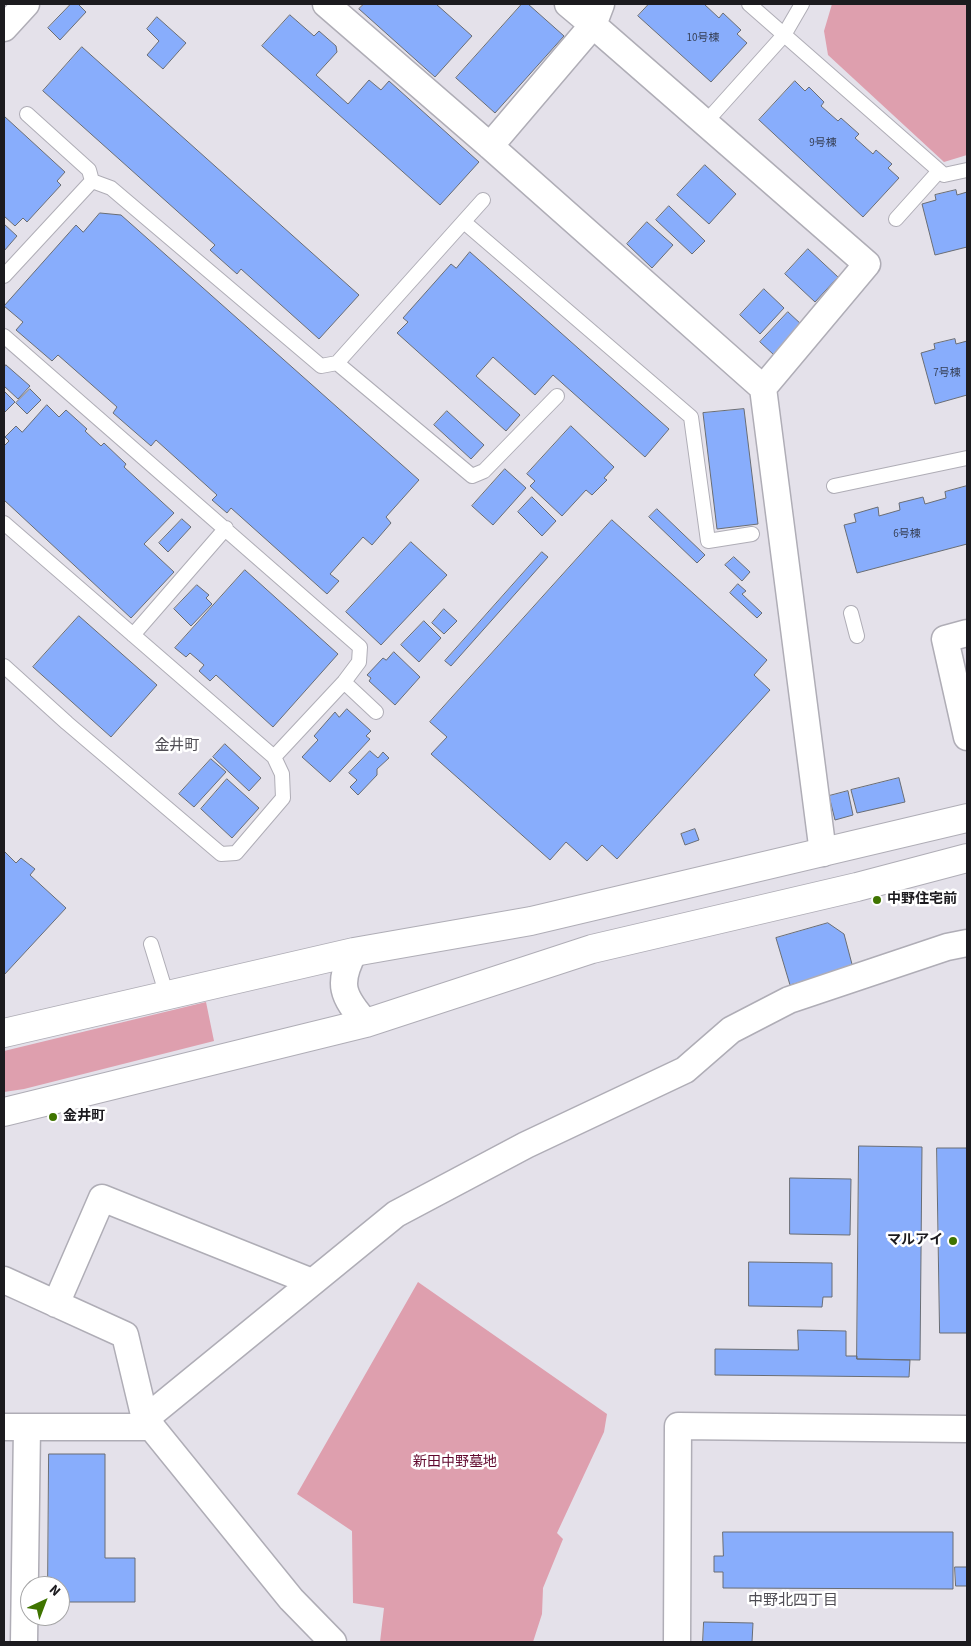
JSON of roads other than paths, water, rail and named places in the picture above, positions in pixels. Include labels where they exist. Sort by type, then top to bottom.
[{"type":"street","points":[[4,28],[26,4]]},
{"type":"street","points":[[326,4],[490,146],[763,388],[823,853]]},
{"type":"street","points":[[568,4],[597,15],[705,123],[867,264],[763,388]]},
{"type":"street","points":[[490,146],[597,15]]},
{"type":"street","points":[[967,633],[945,639],[967,737]]},
{"type":"street","points":[[4,1033],[354,952],[531,921],[967,818]]},
{"type":"street","points":[[4,1112],[366,1023],[592,949],[857,887],[967,858]]},
{"type":"street","points":[[24,1642],[15,1427],[148,1423],[312,1282],[396,1214],[526,1145],[685,1070],[731,1030],[789,1000],[948,946],[967,943]]},
{"type":"street","points":[[354,952],[345,968],[342,981],[355,1011],[366,1023]]},
{"type":"street","points":[[56,1304],[102,1198],[312,1282]]},
{"type":"street","points":[[4,1280],[125,1335],[148,1423],[291,1599],[333,1642]]},
{"type":"street","points":[[677,1642],[678,1426],[967,1429]]},
{"type":"lane","points":[[749,4],[944,175],[967,170]]},
{"type":"lane","points":[[705,123],[784,35],[802,4]]},
{"type":"lane","points":[[27,114],[90,170],[92,181]]},
{"type":"lane","points":[[896,219],[939,171]]},
{"type":"lane","points":[[4,276],[92,181]]},
{"type":"lane","points":[[92,181],[111,188],[321,366],[337,363],[483,200]]},
{"type":"lane","points":[[464,222],[691,417],[708,541],[752,534]]},
{"type":"lane","points":[[4,336],[360,647],[359,662],[344,682],[274,757]]},
{"type":"lane","points":[[337,363],[472,476],[484,471],[556,396]]},
{"type":"lane","points":[[834,486],[967,458]]},
{"type":"lane","points":[[4,523],[274,757],[282,774],[283,798],[236,853],[221,854],[67,723],[4,666]]},
{"type":"lane","points":[[133,635],[226,528]]},
{"type":"lane","points":[[851,613],[857,636]]},
{"type":"lane","points":[[344,682],[376,712]]},
{"type":"lane","points":[[151,944],[167,996]]},
{"type":"place","name":"中野住宅前","points":[[877,900]]},
{"type":"place","name":"金井町","points":[[53,1117]]},
{"type":"place","name":"マルアイ","points":[[953,1241]]},
{"type":"district","name":"金井町","points":[[177,747]]},
{"type":"district","name":"中野北四丁目","points":[[793,1602]]},
{"type":"park label","name":"新田中野墓地","points":[[455,1463]]}]
